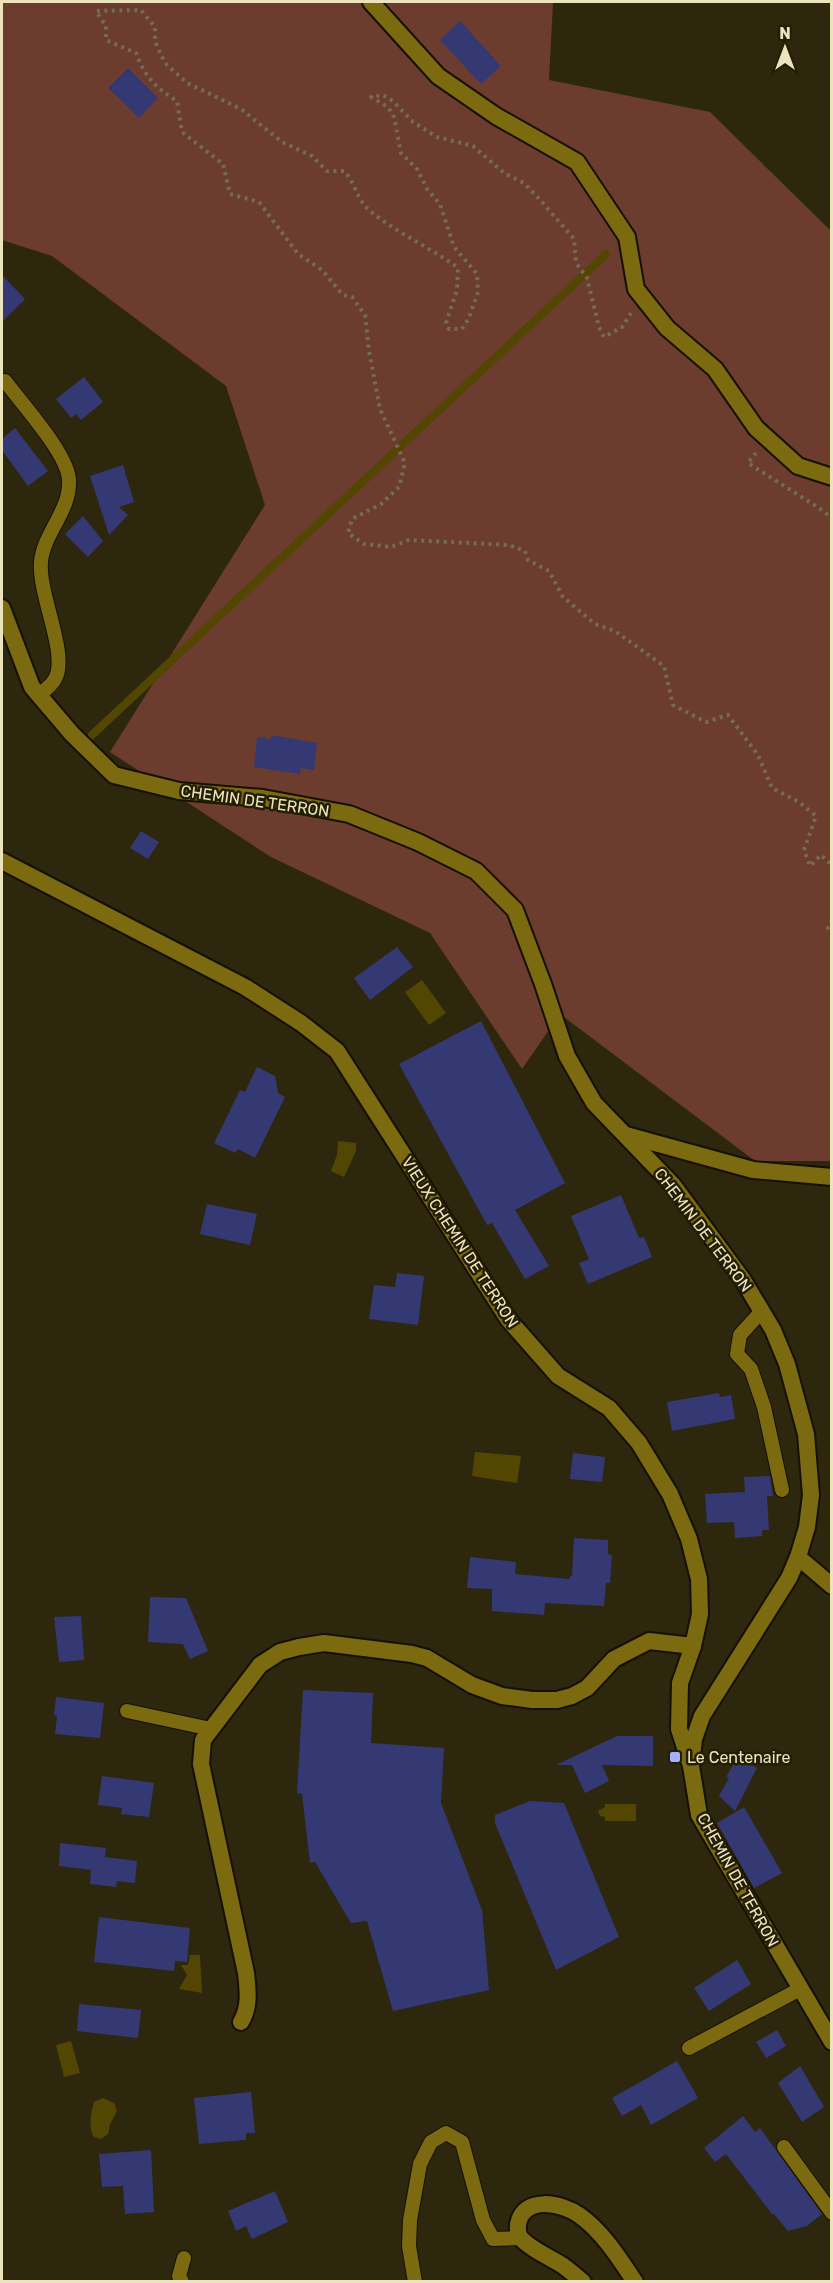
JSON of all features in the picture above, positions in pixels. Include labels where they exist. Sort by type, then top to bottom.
[{"type":"street","points":[[371,2],[438,76],[496,116],[577,162],[627,237],[636,289],[667,328],[716,369],[756,428],[798,466],[831,477]]},
{"type":"street","name":"CHEMIN DE TERRON","points":[[2,608],[32,687],[72,734],[114,775],[179,791],[263,798],[349,814],[418,842],[476,871],[515,910],[567,1056],[594,1103],[673,1185],[743,1280],[772,1330],[787,1364],[806,1434],[811,1495],[807,1527],[789,1578],[702,1716],[694,1739],[691,1766],[699,1815],[831,2042]]},
{"type":"street","name":"VIEUX CHEMIN DE TERRON","points":[[2,861],[245,987],[301,1023],[337,1052],[508,1319],[558,1376],[609,1408],[639,1443],[670,1494],[689,1539],[699,1579],[700,1614],[693,1646],[680,1683],[679,1729],[691,1766]]},
{"type":"street","points":[[626,1135],[753,1170],[831,1177]]},
{"type":"street","points":[[798,1557],[831,1586]]},
{"type":"street","points":[[241,2022],[246,2013],[248,1996],[246,1973],[201,1764],[203,1740],[260,1665],[280,1652],[324,1643],[412,1654],[427,1658],[472,1686],[502,1696],[532,1700],[557,1700],[572,1696],[587,1688],[614,1659],[649,1641],[693,1646]]},
{"type":"street","points":[[583,2282],[520,2238],[517,2230],[519,2220],[525,2210],[548,2203],[563,2206],[579,2214],[593,2227],[634,2282]]},
{"type":"lane","points":[[5,381],[64,459],[69,481],[64,503],[40,563],[46,605],[59,656],[59,668],[55,680],[39,695]]},
{"type":"lane","points":[[761,1312],[740,1335],[737,1354],[751,1369],[761,1398],[782,1490]]},
{"type":"lane","points":[[127,1711],[211,1729]]},
{"type":"lane","points":[[689,2048],[800,1989]]},
{"type":"lane","points":[[415,2282],[409,2246],[410,2220],[420,2164],[431,2142],[446,2133],[462,2142],[483,2220],[493,2239],[520,2238]]},
{"type":"lane","points":[[784,2147],[831,2213]]},
{"type":"lane","points":[[182,2282],[179,2276],[184,2258]]},
{"type":"path","points":[[646,301],[635,307],[622,327],[604,337],[598,327],[587,278],[576,263],[574,239],[524,183],[504,173],[473,146],[437,137],[414,122],[393,101],[383,95],[370,97],[388,107],[394,117],[401,153],[417,169],[427,189],[440,204],[454,247],[477,274],[478,292],[469,318],[462,329],[449,329],[446,324],[457,290],[458,268],[442,256],[399,232],[366,208],[351,178],[344,171],[327,171],[312,156],[282,142],[242,109],[187,83],[165,63],[155,42],[155,27],[141,10],[96,11],[106,26],[106,40],[136,53],[140,66],[158,90],[177,101],[182,132],[223,164],[230,194],[259,202],[298,254],[322,270],[343,295],[352,297],[365,315],[380,409],[405,463],[399,487],[381,504],[352,519],[348,532],[364,544],[391,547],[410,540],[509,544],[525,551],[528,560],[549,571],[563,597],[595,624],[615,631],[664,666],[672,705],[706,722],[728,715],[758,755],[772,788],[799,802],[816,816],[804,850],[810,866],[821,855],[831,865]]},
{"type":"path","points":[[831,920],[828,928],[831,932]]},
{"type":"shaded area","points":[[2,2],[553,2],[549,80],[710,112],[831,231],[831,1161],[755,1161],[560,1014],[522,1069],[430,933],[271,857],[110,752],[265,505],[226,386],[52,256],[2,240]]},
{"type":"shaded area","points":[[422,980],[446,1013],[429,1025],[405,992]]},
{"type":"shaded area","points":[[338,1141],[356,1143],[356,1151],[344,1177],[331,1171],[337,1155]]},
{"type":"shaded area","points":[[475,1452],[521,1456],[517,1483],[472,1476]]},
{"type":"shaded area","points":[[605,1804],[636,1804],[636,1821],[605,1821],[605,1817],[600,1816],[598,1811],[605,1807]]},
{"type":"shaded area","points":[[190,1955],[200,1955],[202,1993],[179,1989],[187,1975],[181,1965],[188,1965]]},
{"type":"shaded area","points":[[71,2041],[80,2073],[64,2077],[56,2045]]},
{"type":"shaded area","points":[[103,2098],[114,2103],[117,2111],[108,2134],[101,2139],[92,2134],[91,2120],[94,2102]]},
{"type":"building","points":[[460,21],[501,66],[481,84],[440,40]]},
{"type":"building","points":[[128,68],[158,98],[139,118],[108,88]]},
{"type":"building","points":[[2,275],[25,299],[2,322]]},
{"type":"building","points":[[84,377],[103,402],[81,420],[76,414],[71,418],[56,399]]},
{"type":"building","points":[[15,428],[48,471],[28,486],[2,450],[2,439]]},
{"type":"building","points":[[123,465],[134,502],[119,507],[128,515],[109,535],[90,476]]},
{"type":"building","points":[[83,516],[103,541],[88,557],[65,534]]},
{"type":"building","points":[[271,735],[317,743],[314,770],[301,768],[300,774],[254,767],[257,737],[271,739]]},
{"type":"building","points":[[141,831],[159,842],[148,859],[130,848]]},
{"type":"building","points":[[397,947],[413,967],[370,1000],[354,978]]},
{"type":"building","points":[[481,1021],[565,1183],[515,1210],[549,1266],[525,1279],[492,1223],[487,1225],[399,1064]]},
{"type":"building","points":[[257,1067],[275,1076],[278,1093],[285,1097],[255,1158],[238,1149],[235,1153],[214,1143],[240,1090],[245,1092]]},
{"type":"building","points":[[621,1195],[639,1238],[644,1237],[652,1257],[588,1284],[579,1263],[589,1259],[571,1216]]},
{"type":"building","points":[[207,1204],[257,1214],[250,1245],[200,1234]]},
{"type":"building","points":[[397,1273],[424,1276],[418,1325],[369,1319],[374,1285],[395,1287]]},
{"type":"building","points":[[719,1393],[720,1397],[731,1395],[735,1419],[672,1431],[667,1402]]},
{"type":"building","points":[[573,1453],[605,1457],[602,1482],[570,1479]]},
{"type":"building","points":[[770,1476],[773,1496],[767,1496],[769,1530],[762,1530],[762,1536],[735,1538],[734,1522],[707,1523],[705,1494],[745,1492],[744,1477]]},
{"type":"building","points":[[574,1538],[608,1540],[608,1554],[612,1555],[610,1583],[606,1583],[604,1606],[545,1603],[544,1615],[492,1611],[492,1589],[467,1588],[470,1557],[516,1562],[515,1574],[570,1579]]},
{"type":"building","points":[[150,1597],[186,1598],[208,1651],[190,1659],[183,1644],[148,1642]]},
{"type":"building","points":[[81,1616],[84,1660],[59,1662],[54,1617]]},
{"type":"building","points":[[303,1690],[373,1693],[371,1743],[444,1748],[441,1803],[482,1910],[489,1990],[393,2011],[367,1921],[351,1923],[315,1862],[310,1863],[302,1794],[297,1793]]},
{"type":"building","points":[[56,1697],[104,1703],[100,1738],[55,1734]]},
{"type":"building","points":[[617,1736],[653,1736],[653,1766],[602,1765],[609,1781],[585,1793],[572,1765],[556,1765]]},
{"type":"building","points":[[737,1758],[757,1768],[735,1811],[719,1796],[729,1778],[726,1777]]},
{"type":"building","points":[[102,1776],[154,1783],[149,1817],[121,1814],[122,1808],[98,1805]]},
{"type":"building","points":[[530,1801],[564,1803],[619,1937],[556,1970],[495,1823],[495,1815]]},
{"type":"building","points":[[744,1807],[782,1873],[754,1888],[717,1823]]},
{"type":"building","points":[[60,1843],[106,1848],[105,1857],[137,1861],[135,1883],[117,1881],[116,1887],[90,1884],[91,1870],[59,1866]]},
{"type":"building","points":[[99,1917],[190,1928],[187,1962],[175,1961],[174,1971],[94,1962]]},
{"type":"building","points":[[737,1960],[751,1984],[709,2011],[694,1988]]},
{"type":"building","points":[[79,2004],[141,2010],[138,2038],[77,2031]]},
{"type":"building","points":[[777,2030],[786,2046],[766,2058],[756,2042]]},
{"type":"building","points":[[677,2061],[698,2098],[651,2125],[641,2105],[622,2116],[612,2098]]},
{"type":"building","points":[[800,2066],[824,2107],[802,2122],[778,2083]]},
{"type":"building","points":[[251,2092],[255,2133],[246,2133],[246,2140],[199,2144],[194,2098]]},
{"type":"building","points":[[743,2116],[755,2132],[760,2128],[822,2214],[807,2226],[788,2231],[772,2214],[726,2154],[715,2162],[704,2148]]},
{"type":"building","points":[[151,2150],[154,2212],[125,2214],[123,2186],[102,2187],[99,2154]]},
{"type":"building","points":[[275,2191],[288,2222],[252,2239],[246,2226],[236,2231],[228,2211]]},
{"type":"waterway","points":[[92,735],[606,254]]},
{"type":"place","name":"Le Centenaire","points":[[675,1757]]}]
